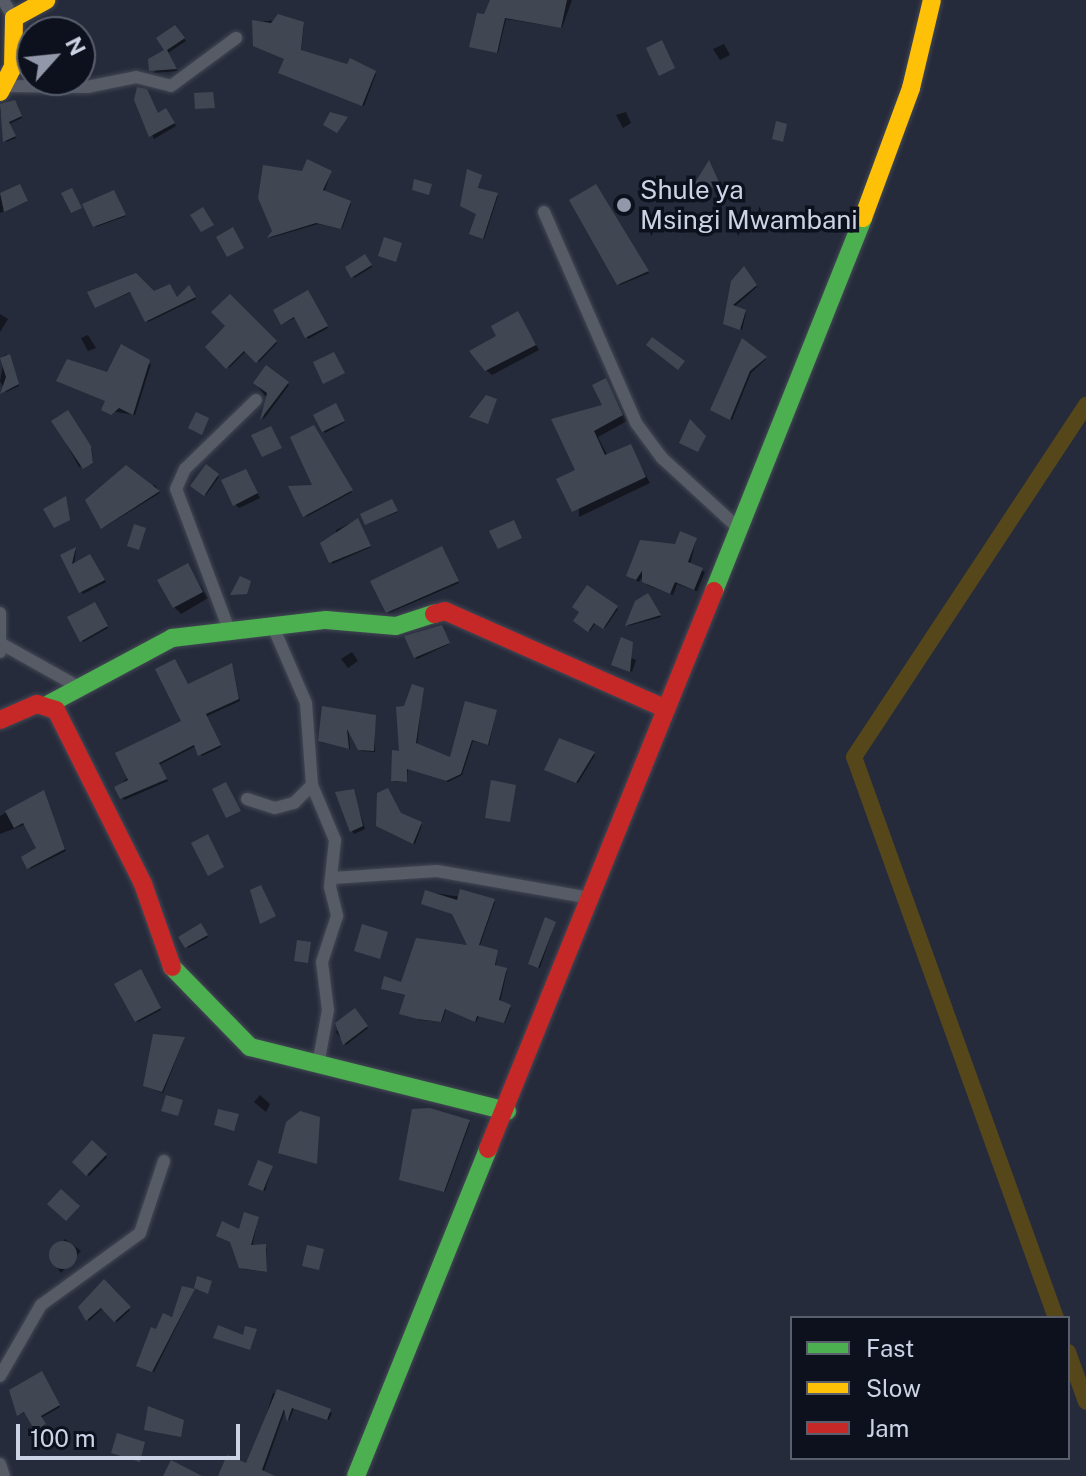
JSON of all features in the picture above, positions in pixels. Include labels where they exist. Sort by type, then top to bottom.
[{"type":"main road","points":[[3,89],[14,18],[46,0]]},
{"type":"main road","points":[[356,1476],[507,1111],[900,122],[932,0]]},
{"type":"main road","points":[[0,720],[49,704],[75,685],[172,638],[228,627],[272,624],[396,626],[445,611],[666,709]]},
{"type":"main road","points":[[49,704],[143,884],[173,969],[250,1047],[507,1111]]},
{"type":"street","points":[[3,0],[14,18]]},
{"type":"street","points":[[3,89],[87,87],[136,77],[171,86],[236,38]]},
{"type":"street","points":[[544,212],[636,423],[662,458],[738,528]]},
{"type":"street","points":[[228,627],[176,489],[185,469],[256,400]]},
{"type":"street","points":[[0,613],[1,646],[75,685]]},
{"type":"street","points":[[272,624],[306,703],[312,785],[331,821],[337,916],[322,962],[328,1010],[318,1065]]},
{"type":"street","points":[[247,799],[275,808],[294,803],[312,785]]},
{"type":"street","points":[[333,878],[437,871],[590,898]]},
{"type":"street","points":[[0,1376],[41,1305],[140,1233],[164,1161]]},
{"type":"street","points":[[0,1464],[4,1476]]},
{"type":"building","points":[[490,0],[567,0],[561,28],[505,18],[497,53],[469,47],[477,13],[484,14]]},
{"type":"building","points":[[278,14],[304,22],[301,50],[347,64],[350,58],[376,71],[362,106],[278,73],[284,59],[253,46],[252,20],[271,23]]},
{"type":"building","points":[[175,25],[185,38],[167,50],[177,69],[149,71],[148,59],[164,50],[156,38]]},
{"type":"building","points":[[662,40],[675,68],[659,76],[646,48]]},
{"type":"building","points":[[137,87],[147,89],[158,113],[166,108],[175,123],[149,137],[134,100]]},
{"type":"building","points":[[213,92],[215,108],[195,109],[194,93]]},
{"type":"building","points":[[15,100],[22,116],[9,122],[16,136],[3,142],[0,104]]},
{"type":"building","points":[[330,112],[348,117],[337,133],[323,125]]},
{"type":"building","points":[[776,121],[787,124],[783,142],[772,139]]},
{"type":"building","points":[[307,159],[332,171],[323,190],[351,201],[341,229],[316,223],[267,238],[272,231],[258,198],[263,165],[302,171]]},
{"type":"building","points":[[709,160],[727,200],[725,202],[712,187],[702,196],[693,186]]},
{"type":"building","points":[[467,169],[482,175],[478,188],[498,193],[483,239],[469,234],[476,214],[460,206]]},
{"type":"building","points":[[414,179],[432,184],[429,195],[412,190]]},
{"type":"building","points":[[20,184],[28,201],[4,212],[0,193]]},
{"type":"building","points":[[596,184],[649,271],[617,285],[569,200]]},
{"type":"building","points":[[72,188],[82,208],[71,213],[61,193]]},
{"type":"building","points":[[114,190],[126,215],[93,227],[82,204]]},
{"type":"building","points":[[203,207],[214,225],[201,232],[190,215]]},
{"type":"building","points":[[233,227],[244,248],[227,257],[216,237]]},
{"type":"building","points":[[384,237],[402,243],[396,262],[378,256]]},
{"type":"building","points":[[365,254],[372,265],[351,278],[345,267]]},
{"type":"building","points":[[744,266],[757,285],[733,305],[746,310],[740,330],[723,324],[731,281]]},
{"type":"building","points":[[136,273],[154,291],[170,284],[177,297],[189,285],[196,297],[145,322],[130,292],[95,308],[87,292]]},
{"type":"building","points":[[308,290],[328,326],[305,338],[294,317],[281,325],[273,310]]},
{"type":"building","points":[[230,294],[277,341],[256,363],[244,351],[226,369],[205,347],[225,326],[211,312]]},
{"type":"building","points":[[518,311],[536,345],[485,371],[469,351],[496,336],[491,326]]},
{"type":"building","points":[[652,337],[685,361],[678,370],[646,345]]},
{"type":"building","points":[[742,338],[767,357],[750,371],[730,420],[710,410]]},
{"type":"building","points":[[121,344],[150,360],[133,415],[119,408],[111,415],[101,410],[105,401],[56,381],[67,359],[107,372]]},
{"type":"building","points":[[334,352],[345,373],[323,384],[313,362]]},
{"type":"building","points":[[10,354],[19,384],[0,394],[6,377],[0,358]]},
{"type":"building","points":[[266,365],[289,382],[260,420],[267,393],[253,383]]},
{"type":"building","points":[[606,378],[623,415],[594,431],[605,455],[631,444],[646,477],[572,512],[556,479],[575,470],[551,419],[602,405],[592,385]]},
{"type":"building","points":[[486,395],[497,399],[488,424],[469,417]]},
{"type":"building","points":[[336,403],[345,421],[322,432],[313,415]]},
{"type":"building","points":[[68,410],[91,446],[93,463],[83,469],[51,421]]},
{"type":"building","points":[[196,412],[209,418],[202,435],[188,428]]},
{"type":"building","points":[[690,419],[706,436],[698,452],[679,443]]},
{"type":"building","points":[[314,425],[353,490],[303,517],[288,486],[312,485],[290,437]]},
{"type":"building","points":[[271,426],[282,448],[262,457],[251,435]]},
{"type":"building","points":[[206,464],[219,474],[204,496],[190,486]]},
{"type":"building","points":[[126,465],[160,491],[101,529],[85,500]]},
{"type":"building","points":[[246,469],[258,493],[233,506],[221,480]]},
{"type":"building","points":[[66,496],[70,520],[54,528],[43,509]]},
{"type":"building","points":[[392,499],[398,511],[365,525],[360,514]]},
{"type":"building","points":[[358,518],[371,546],[329,563],[320,543]]},
{"type":"building","points":[[514,520],[522,538],[498,549],[489,531]]},
{"type":"building","points":[[134,524],[146,528],[139,550],[127,546]]},
{"type":"building","points":[[680,531],[697,538],[688,562],[703,568],[694,590],[675,582],[670,594],[642,582],[642,571],[636,580],[626,576],[640,540],[675,544]]},
{"type":"building","points":[[442,546],[459,581],[386,613],[370,581]]},
{"type":"building","points":[[76,547],[72,564],[90,554],[105,580],[79,593],[60,555]]},
{"type":"building","points":[[188,563],[203,592],[173,608],[157,580]]},
{"type":"building","points":[[240,576],[251,581],[247,594],[230,595]]},
{"type":"building","points":[[587,585],[618,606],[603,629],[594,623],[588,632],[573,621],[579,612],[572,607]]},
{"type":"building","points":[[648,593],[661,615],[625,626],[635,601]]},
{"type":"building","points":[[95,602],[108,626],[80,642],[67,617]]},
{"type":"building","points":[[442,625],[450,643],[414,658],[404,636]]},
{"type":"building","points":[[621,637],[633,642],[630,672],[611,665]]},
{"type":"building","points":[[175,659],[188,684],[232,663],[239,699],[206,714],[221,745],[198,756],[194,745],[159,763],[167,779],[120,799],[114,787],[128,780],[115,753],[181,721],[155,669]]},
{"type":"building","points":[[412,684],[424,688],[416,743],[450,757],[465,701],[497,710],[488,745],[472,740],[461,774],[446,781],[407,769],[407,782],[391,781],[392,750],[399,751],[396,707],[404,706]]},
{"type":"building","points":[[322,706],[376,715],[374,751],[358,750],[347,729],[349,749],[318,741]]},
{"type":"building","points":[[559,738],[595,752],[576,783],[544,770]]},
{"type":"building","points":[[491,780],[516,785],[510,822],[485,818]]},
{"type":"building","points":[[226,782],[241,811],[226,818],[212,789]]},
{"type":"building","points":[[388,788],[401,813],[422,822],[413,844],[376,826],[377,793]]},
{"type":"building","points":[[354,789],[363,826],[350,832],[335,792]]},
{"type":"building","points":[[44,790],[65,849],[27,869],[21,857],[36,848],[23,823],[14,828],[5,811]]},
{"type":"building","points":[[208,834],[224,867],[208,876],[191,843]]},
{"type":"building","points":[[261,885],[276,916],[260,924],[250,890]]},
{"type":"building","points":[[460,889],[495,899],[479,945],[498,950],[495,965],[507,968],[499,1000],[511,1005],[504,1023],[477,1016],[475,1022],[445,1009],[441,1022],[417,1019],[399,1014],[405,995],[381,989],[384,976],[401,982],[416,938],[467,945],[452,914],[421,904],[425,890],[457,900]]},
{"type":"building","points":[[545,917],[556,922],[538,968],[528,964]]},
{"type":"building","points":[[201,923],[208,935],[185,948],[178,937]]},
{"type":"building","points":[[362,924],[388,932],[380,959],[354,951]]},
{"type":"building","points":[[297,940],[311,942],[308,963],[294,961]]},
{"type":"building","points":[[141,969],[161,1008],[135,1022],[114,984]]},
{"type":"building","points":[[355,1008],[368,1026],[343,1045],[335,1023]]},
{"type":"building","points":[[153,1034],[185,1037],[162,1092],[143,1086]]},
{"type":"building","points":[[166,1095],[183,1100],[178,1116],[161,1111]]},
{"type":"building","points":[[430,1108],[470,1120],[444,1192],[399,1180],[412,1109]]},
{"type":"building","points":[[218,1109],[239,1114],[234,1131],[214,1125]]},
{"type":"building","points":[[300,1111],[320,1117],[317,1164],[278,1153],[286,1122]]},
{"type":"building","points":[[92,1140],[107,1154],[86,1176],[72,1162]]},
{"type":"building","points":[[258,1160],[273,1166],[263,1191],[248,1185]]},
{"type":"building","points":[[61,1189],[80,1206],[66,1221],[47,1204]]},
{"type":"building","points":[[244,1212],[259,1217],[251,1245],[266,1244],[267,1272],[239,1268],[230,1242],[216,1236],[222,1221],[239,1229]]},
{"type":"building","points":[[63,1241],[73,1245],[77,1255],[73,1265],[63,1269],[53,1265],[49,1255],[53,1245]]},
{"type":"building","points":[[307,1245],[324,1249],[319,1270],[302,1266]]},
{"type":"building","points":[[197,1276],[212,1281],[208,1294],[194,1288]]},
{"type":"building","points":[[104,1279],[131,1307],[114,1322],[101,1308],[86,1321],[78,1307]]},
{"type":"building","points":[[182,1286],[195,1289],[152,1372],[136,1366],[151,1327],[156,1329],[163,1313],[172,1317]]},
{"type":"building","points":[[218,1325],[243,1335],[245,1326],[257,1329],[250,1350],[213,1338]]},
{"type":"building","points":[[42,1371],[60,1405],[41,1416],[46,1424],[35,1431],[24,1412],[17,1416],[9,1390]]},
{"type":"building","points":[[277,1389],[331,1409],[327,1420],[292,1408],[287,1422],[284,1409],[262,1470],[275,1476],[218,1476],[227,1455],[246,1463]]},
{"type":"building","points":[[148,1406],[184,1420],[181,1437],[144,1430]]},
{"type":"building","points":[[117,1433],[145,1442],[140,1462],[111,1453]]},
{"type":"building","points":[[171,1460],[202,1476],[163,1476]]},
{"type":"waterway","points":[[1055,1316],[854,757],[1086,405]]},
{"type":"waterway","points":[[1070,1358],[1086,1402]]},
{"type":"traffic: fast","points":[[714,591],[863,218]]},
{"type":"traffic: fast","points":[[49,704],[172,638],[326,620],[396,626],[434,614]]},
{"type":"traffic: fast","points":[[172,967],[250,1047],[507,1111]]},
{"type":"traffic: fast","points":[[356,1476],[488,1149]]},
{"type":"traffic: slow","points":[[0,92],[13,67],[14,18],[46,0]]},
{"type":"traffic: slow","points":[[863,218],[911,88],[932,0]]},
{"type":"traffic: jam","points":[[488,1149],[714,591]]},
{"type":"traffic: jam","points":[[434,614],[445,611],[666,709]]},
{"type":"traffic: jam","points":[[0,720],[37,704],[56,710],[143,884],[172,967]]},
{"type":"place","name":"Shule ya Msingi Mwambani","points":[[624,205]]}]
